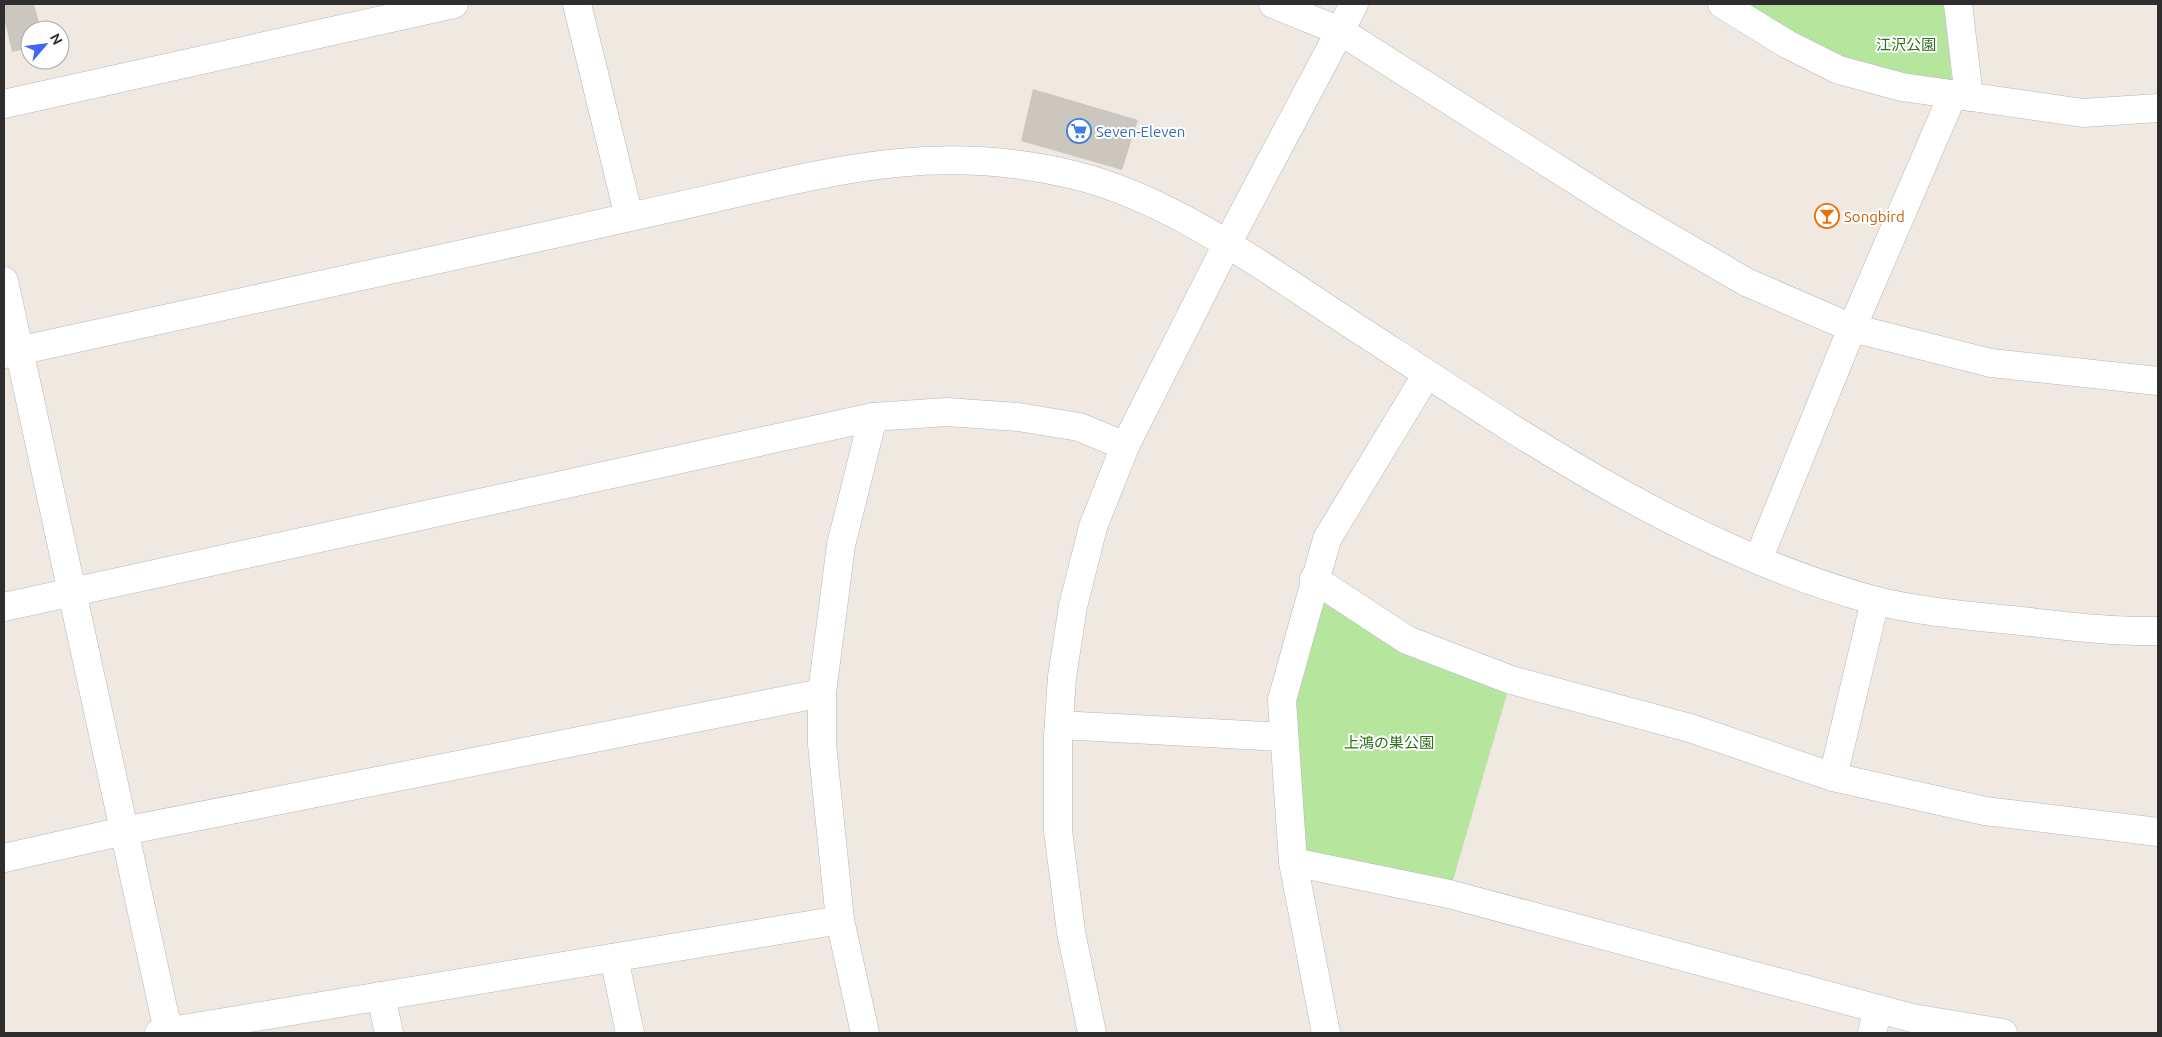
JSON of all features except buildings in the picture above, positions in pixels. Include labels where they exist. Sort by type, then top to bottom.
[{"type":"street","points":[[4,104],[454,4]]},
{"type":"street","points":[[577,4],[629,217]]},
{"type":"street","points":[[1273,4],[1340,32],[1624,211],[1746,282],[1852,328],[1991,363],[2158,381]]},
{"type":"street","points":[[1092,1033],[1071,932],[1058,831],[1059,725],[1062,677],[1073,606],[1093,528],[1125,446],[1227,244],[1354,4]]},
{"type":"street","points":[[1722,4],[1787,44],[1840,70],[1902,87],[2083,113],[2158,108]]},
{"type":"street","points":[[1758,560],[1852,328],[1961,96],[1958,4]]},
{"type":"street","points":[[11,352],[629,217],[831,170],[894,162],[959,159],[1021,164],[1081,177],[1140,197],[1227,244],[1553,455],[1638,502],[1758,560],[1875,600],[1971,616],[2122,632],[2158,631]]},
{"type":"street","points":[[4,281],[11,352],[72,592],[124,831],[165,1033],[840,920]]},
{"type":"street","points":[[1326,1033],[1293,862],[1282,700],[1314,579],[1327,538],[1428,374]]},
{"type":"street","points":[[4,607],[873,417],[947,412],[1018,417],[1078,427],[1125,446]]},
{"type":"street","points":[[865,1033],[840,920],[822,744],[822,693],[841,545],[873,417]]},
{"type":"street","points":[[1314,579],[1407,640],[1511,680],[1690,728],[1833,777],[1985,811],[2158,832]]},
{"type":"street","points":[[1833,777],[1875,600]]},
{"type":"street","points":[[4,858],[124,831],[822,693]]},
{"type":"street","points":[[1059,725],[1284,738]]},
{"type":"street","points":[[1293,862],[1448,894],[1875,1021],[1912,1018],[2003,1033]]},
{"type":"street","points":[[614,958],[630,1033]]},
{"type":"street","points":[[381,996],[389,1033]]},
{"type":"green space","name":"江沢公園","points":[[1728,4],[1945,4],[1953,94],[1839,70]]},
{"type":"green space","name":"上鴻の巣公園","points":[[1314,579],[1511,680],[1449,894],[1293,862],[1284,754]]},
{"type":"place","name":"Seven-Eleven","points":[[1079,131]]},
{"type":"place","name":"Songbird","points":[[1827,216]]}]
